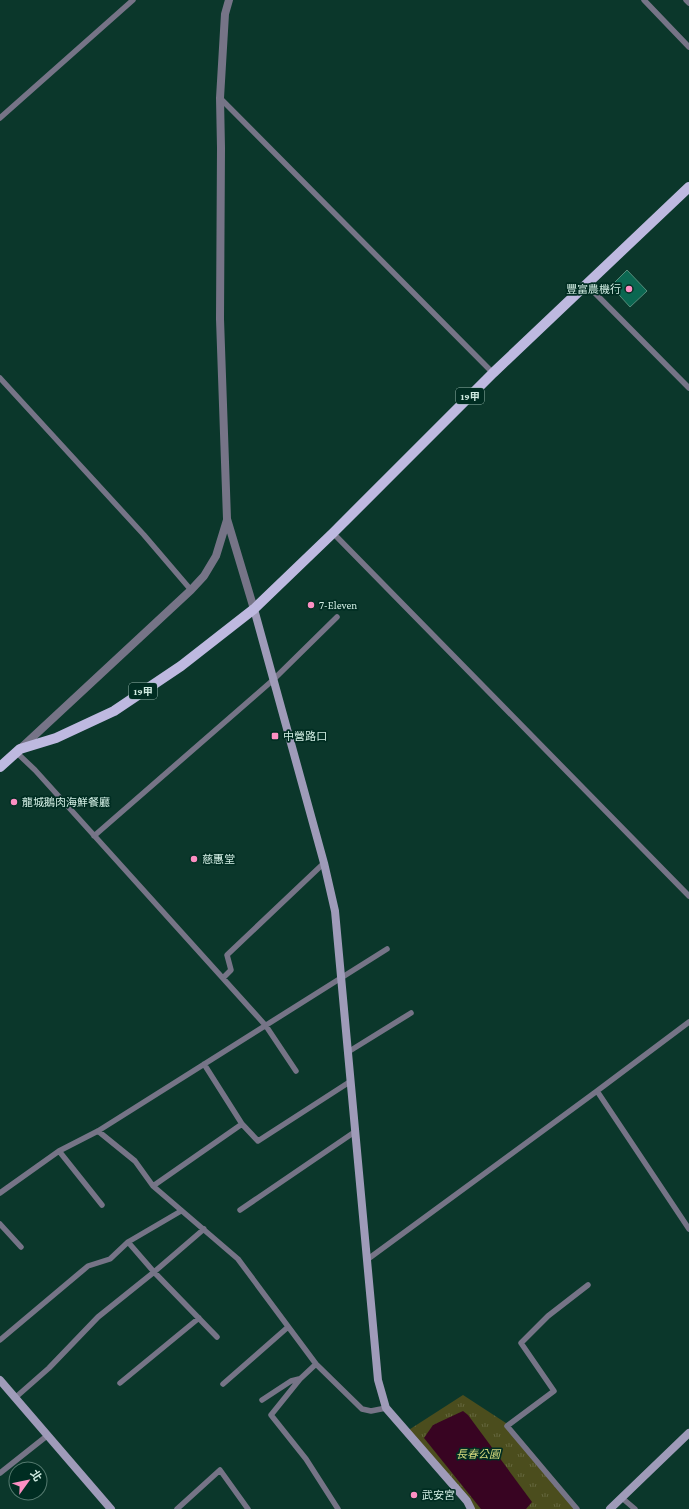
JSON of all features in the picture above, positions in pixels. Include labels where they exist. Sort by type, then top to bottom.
[{"type":"main road","name":"19甲","points":[[0,767],[18,751],[56,738],[114,711],[181,666],[254,609],[333,533],[493,373],[689,187]]},
{"type":"street","points":[[229,0],[225,14],[220,98],[220,319],[227,519],[254,609],[324,864],[335,911],[378,1380],[386,1408],[467,1501],[471,1509]]},
{"type":"street","points":[[18,751],[191,590],[204,576],[216,556],[227,519]]},
{"type":"street","points":[[0,1380],[111,1509]]},
{"type":"street","points":[[610,1509],[689,1433]]},
{"type":"lane","points":[[0,118],[133,0]]},
{"type":"lane","points":[[644,0],[689,47]]},
{"type":"lane","points":[[686,0],[689,3]]},
{"type":"lane","points":[[220,98],[493,373]]},
{"type":"lane","points":[[586,284],[689,388]]},
{"type":"lane","points":[[0,378],[144,535],[191,590]]},
{"type":"lane","points":[[333,533],[689,896]]},
{"type":"lane","points":[[94,836],[273,680],[337,617]]},
{"type":"lane","points":[[18,751],[266,1026],[296,1071]]},
{"type":"lane","points":[[223,978],[231,970],[227,955],[324,864]]},
{"type":"lane","points":[[0,1193],[59,1151],[98,1131],[387,949]]},
{"type":"lane","points":[[348,1052],[411,1013]]},
{"type":"lane","points":[[368,1259],[689,1022]]},
{"type":"lane","points":[[204,1064],[242,1124],[258,1141],[351,1080]]},
{"type":"lane","points":[[597,1091],[689,1229]]},
{"type":"lane","points":[[153,1186],[242,1124]]},
{"type":"lane","points":[[98,1131],[135,1161],[153,1186],[238,1259],[316,1364],[362,1409],[371,1411],[386,1408]]},
{"type":"lane","points":[[240,1210],[356,1131]]},
{"type":"lane","points":[[59,1151],[102,1205]]},
{"type":"lane","points":[[0,1340],[88,1266],[110,1259],[128,1242],[181,1211]]},
{"type":"lane","points":[[0,1224],[21,1247]]},
{"type":"lane","points":[[16,1397],[49,1368],[98,1317],[204,1229]]},
{"type":"lane","points":[[128,1242],[154,1272],[217,1337]]},
{"type":"lane","points":[[577,1509],[507,1426],[554,1391],[521,1343],[548,1316],[588,1284]]},
{"type":"lane","points":[[120,1383],[199,1318]]},
{"type":"lane","points":[[223,1384],[288,1327]]},
{"type":"lane","points":[[316,1364],[300,1379],[272,1415],[306,1459],[338,1509]]},
{"type":"lane","points":[[262,1400],[291,1381],[300,1379]]},
{"type":"lane","points":[[0,1473],[48,1435]]},
{"type":"lane","points":[[177,1509],[220,1470],[248,1509]]},
{"type":"lane","points":[[622,1498],[635,1509]]},
{"type":"green space","name":"長春公園","points":[[463,1395],[509,1425],[577,1509],[471,1509],[404,1433]]},
{"type":"shaded area","points":[[463,1411],[468,1415],[532,1502],[526,1509],[481,1509],[424,1438],[433,1425]]},
{"type":"building","name":"豐富農機行","points":[[627,270],[647,291],[630,307],[611,286]]},
{"type":"place","name":"豐富農機行","points":[[629,289]]},
{"type":"place","name":"7-Eleven","points":[[311,605]]},
{"type":"place","name":"中營路口","points":[[275,736]]},
{"type":"place","name":"龍城鵝肉海鮮餐廳","points":[[14,802]]},
{"type":"place","name":"慈惠堂","points":[[194,859]]},
{"type":"place","name":"武安宮","points":[[414,1495]]}]
